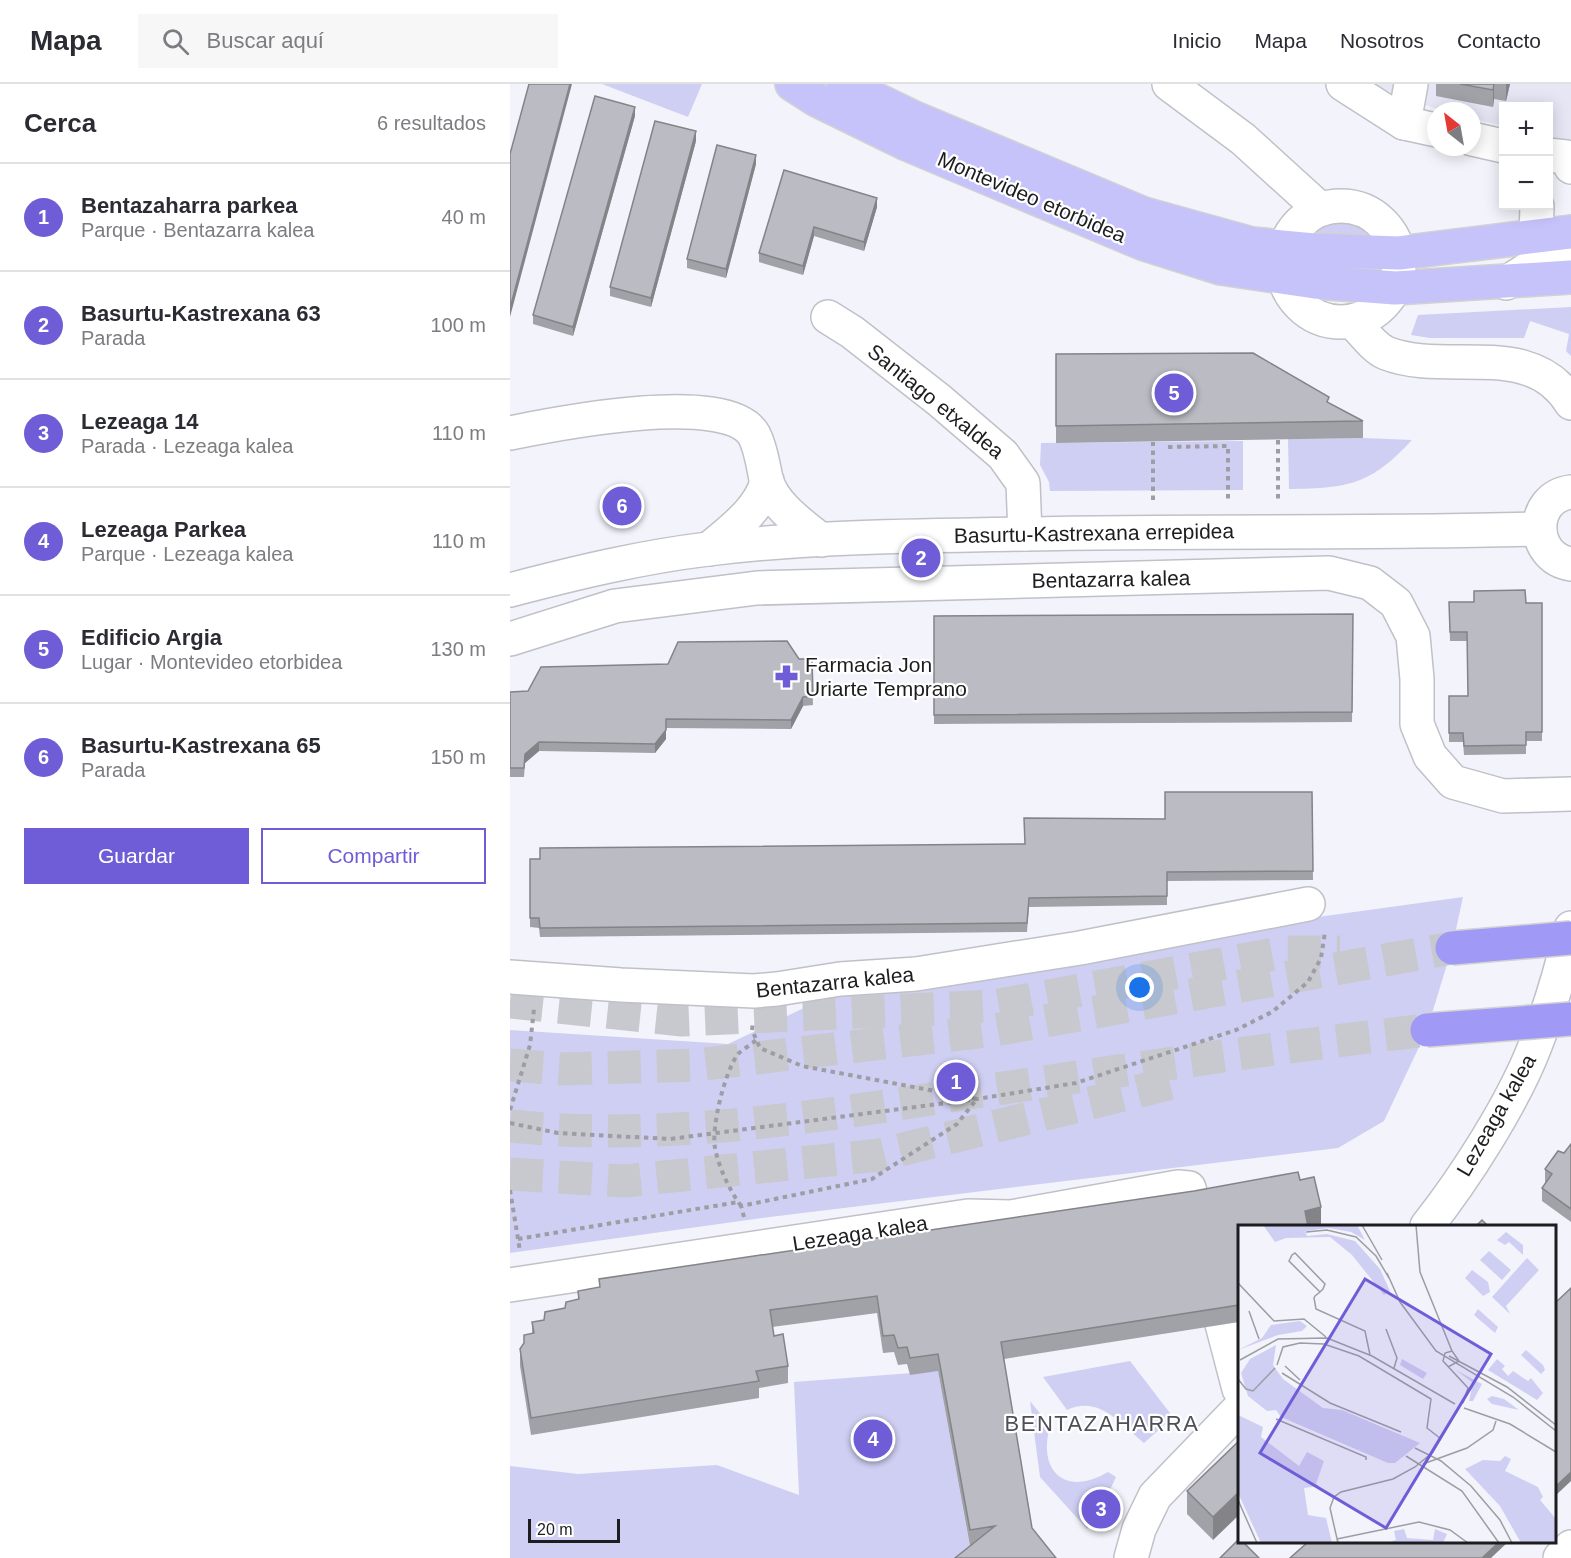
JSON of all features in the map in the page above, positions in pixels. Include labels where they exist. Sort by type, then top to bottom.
[{"type":"highway","points":[[1452,948],[1571,938]]},
{"type":"highway","points":[[1427,1030],[1571,1018]]},
{"type":"main road","name":"Montevideo etorbidea","points":[[792,84],[817,100],[907,144],[1142,243],[1221,268],[1399,253],[1537,221],[1571,233]]},
{"type":"main road","name":"Montevideo etorbidea","points":[[844,84],[912,117],[1144,214],[1252,244],[1284,263],[1395,288],[1571,277]]},
{"type":"street","points":[[1169,84],[1243,139],[1320,209]]},
{"type":"street","points":[[1404,123],[1411,84]]},
{"type":"street","points":[[1344,86],[1404,123],[1427,128]]},
{"type":"street","points":[[1481,141],[1499,145]]},
{"type":"street","points":[[1553,156],[1566,157],[1571,167]]},
{"type":"street","points":[[1341,205],[1362,209],[1381,220],[1394,237],[1399,253],[1400,270],[1395,288],[1374,312],[1352,321],[1334,321],[1317,317],[1302,308],[1291,294],[1284,263],[1294,229],[1305,217],[1320,209],[1341,205]]},
{"type":"street","points":[[1506,282],[1560,249],[1571,233]]},
{"type":"street","name":"Santiago etxaldea","points":[[828,317],[852,332],[1004,454],[1023,483],[1025,534]]},
{"type":"street","points":[[1352,321],[1384,353],[1429,362],[1499,362],[1531,369],[1556,383],[1571,403]]},
{"type":"street","points":[[510,433],[575,420],[671,411],[707,412],[730,417],[753,434],[767,482],[791,515],[821,540]]},
{"type":"street","points":[[709,549],[741,522],[764,493],[767,482]]},
{"type":"street","points":[[1571,492],[1554,498],[1545,506],[1539,529],[1546,550],[1554,558],[1571,564]]},
{"type":"street","name":"Basurtu-Kastrexana errepidea","points":[[510,590],[589,569],[709,549],[821,540],[1153,531],[1539,529]]},
{"type":"street","name":"Bentazarra kalea","points":[[510,639],[615,606],[757,588],[1329,573],[1370,583],[1396,603],[1413,636],[1417,679],[1417,724],[1430,756],[1453,782],[1503,796],[1571,794]]},
{"type":"street","name":"Bentazarra kalea","points":[[523,981],[754,991],[840,979],[916,974],[1316,914]]},
{"type":"street","name":"Lezeaga kalea","points":[[1428,1225],[1480,1149],[1536,1045],[1571,928]]},
{"type":"street","points":[[1536,1045],[1552,1032],[1571,1006]]},
{"type":"street","name":"Lezeaga kalea","points":[[515,1273],[968,1216],[1011,1217],[1178,1187],[1189,1188],[1194,1208]]},
{"type":"street","points":[[1222,1324],[1238,1385]]},
{"type":"street","points":[[1131,1558],[1139,1529],[1155,1496],[1238,1410]]},
{"type":"street","points":[[1560,1558],[1571,1547]]},
{"type":"path","points":[[1278,440],[1278,531]]},
{"type":"path","points":[[1153,442],[1153,531]]},
{"type":"path","points":[[1168,447],[1228,446],[1228,530]]},
{"type":"path","points":[[510,1123],[558,1133],[670,1139],[977,1099],[1076,1083],[1236,1030],[1272,1012],[1308,982],[1321,958],[1325,945],[1316,914]]},
{"type":"path","points":[[510,1110],[530,1045],[523,981]]},
{"type":"path","points":[[753,1020],[752,1030],[760,1048],[802,1066],[977,1099]]},
{"type":"path","points":[[745,1224],[741,1206],[719,1161],[715,1133],[729,1072],[738,1054],[756,1040]]},
{"type":"path","points":[[741,1206],[872,1179],[957,1124],[977,1099]]},
{"type":"path","points":[[510,1190],[518,1239],[515,1273]]},
{"type":"path","points":[[518,1239],[738,1202]]},
{"type":"shaded area","points":[[602,84],[702,84],[688,117]]},
{"type":"shaded area","points":[[1370,84],[1571,84],[1571,143],[1553,139],[1553,102],[1499,102],[1499,125],[1481,120],[1481,102],[1427,102],[1427,105]]},
{"type":"shaded area","points":[[1342,218],[1362,225],[1376,242],[1305,239],[1320,223]]},
{"type":"shaded area","points":[[1571,307],[1571,356],[1566,351],[1569,334],[1530,321],[1524,338],[1430,338],[1411,335],[1418,315]]},
{"type":"shaded area","points":[[1288,439],[1412,440],[1384,466],[1357,481],[1328,487],[1289,489]]},
{"type":"shaded area","points":[[1243,441],[1243,490],[1050,491],[1049,482],[1040,465],[1041,443]]},
{"type":"shaded area","points":[[1463,897],[1452,948],[1427,1030],[1384,1121],[1338,1148],[770,1217],[510,1253],[510,1030],[728,1044],[825,998],[1051,964],[1318,917]]},
{"type":"shaded area","points":[[1130,1361],[1173,1417],[1144,1443],[1118,1420],[1099,1409],[1079,1406],[1067,1410],[1043,1377]]},
{"type":"shaded area","points":[[938,1371],[970,1547],[976,1558],[510,1558],[510,1466],[578,1474],[717,1465],[799,1495],[794,1382]]},
{"type":"shaded area","points":[[1030,1401],[1050,1426],[1047,1442],[1048,1456],[1058,1476],[1068,1481],[1079,1482],[1108,1472],[1116,1477],[1095,1522],[1087,1529],[1040,1477]]},
{"type":"building","points":[[529,84],[570,84],[510,308],[510,154]]},
{"type":"building","points":[[1460,84],[1494,84],[1493,90]]},
{"type":"building","points":[[595,96],[635,107],[573,327],[533,315]]},
{"type":"building","points":[[655,121],[696,131],[651,298],[610,287]]},
{"type":"building","points":[[717,145],[756,155],[726,269],[687,259]]},
{"type":"building","points":[[784,170],[877,198],[864,242],[814,227],[803,266],[759,253]]},
{"type":"building","points":[[1253,353],[1329,397],[1327,402],[1363,421],[1056,426],[1056,354]]},
{"type":"building","points":[[1525,590],[1526,603],[1542,603],[1542,732],[1526,732],[1526,745],[1464,746],[1463,733],[1449,733],[1449,696],[1468,696],[1467,632],[1450,632],[1449,602],[1474,602],[1474,591]]},
{"type":"building","points":[[1353,614],[1352,712],[934,715],[934,616]]},
{"type":"building","points":[[787,641],[799,659],[812,659],[813,696],[803,697],[791,720],[666,719],[666,730],[655,744],[539,742],[525,754],[524,768],[510,768],[510,692],[528,691],[541,667],[668,664],[678,642]]},
{"type":"building","points":[[1165,792],[1312,792],[1313,871],[1167,872],[1167,896],[1029,898],[1027,923],[540,928],[539,918],[530,918],[530,859],[540,859],[540,848],[1025,844],[1024,818],[1165,819]]},
{"type":"building","points":[[1571,1144],[1571,1209],[1542,1188],[1552,1174],[1545,1169],[1558,1151],[1564,1153]]},
{"type":"building","points":[[1298,1172],[1300,1180],[1314,1177],[1321,1207],[1305,1211],[1308,1225],[1238,1225],[1238,1305],[1001,1342],[1032,1528],[1056,1558],[955,1558],[995,1526],[970,1530],[938,1354],[910,1358],[907,1347],[898,1348],[894,1335],[883,1336],[877,1296],[770,1310],[774,1336],[783,1334],[788,1366],[756,1371],[759,1381],[531,1418],[520,1349],[524,1343],[524,1335],[534,1333],[532,1322],[544,1320],[545,1312],[565,1308],[566,1302],[579,1299],[578,1291],[600,1287],[599,1279],[1194,1191]]},
{"type":"building","points":[[1482,1220],[1487,1225],[1477,1225]]},
{"type":"building","points":[[1571,1288],[1571,1472],[1556,1486],[1556,1302]]},
{"type":"building","points":[[1238,1442],[1238,1493],[1213,1517],[1187,1491]]},
{"type":"building","points":[[1238,1540],[1238,1543],[1244,1543],[1259,1558],[1220,1558]]},
{"type":"building","points":[[1307,1543],[1498,1543],[1482,1558],[1290,1558]]},
{"type":"tunnel","points":[[510,1065],[562,1069],[696,1065],[995,1030],[1452,948]]},
{"type":"tunnel","points":[[510,1002],[682,1020],[994,1006],[1286,952],[1340,952]]},
{"type":"tunnel","points":[[510,1126],[627,1131],[685,1129],[802,1118],[1257,1051],[1427,1030]]},
{"type":"tunnel","points":[[510,1174],[624,1181],[879,1155],[1184,1080]]},
{"type":"place","name":"Edificio Argia","points":[[1174,393]]},
{"type":"place","name":"Basurtu-Kastrexana 65","points":[[622,506]]},
{"type":"place","name":"Basurtu-Kastrexana 63","points":[[921,558]]},
{"type":"place","name":"Farmacia Jon Uriarte Temprano","points":[[787,676]]},
{"type":"place","name":"Bentazaharra parkea","points":[[956,1082]]},
{"type":"place","name":"Lezeaga Parkea","points":[[873,1439]]},
{"type":"place","name":"Lezeaga 14","points":[[1101,1509]]},
{"type":"district","name":"BENTAZAHARRA","points":[[1102,1423]]}]
